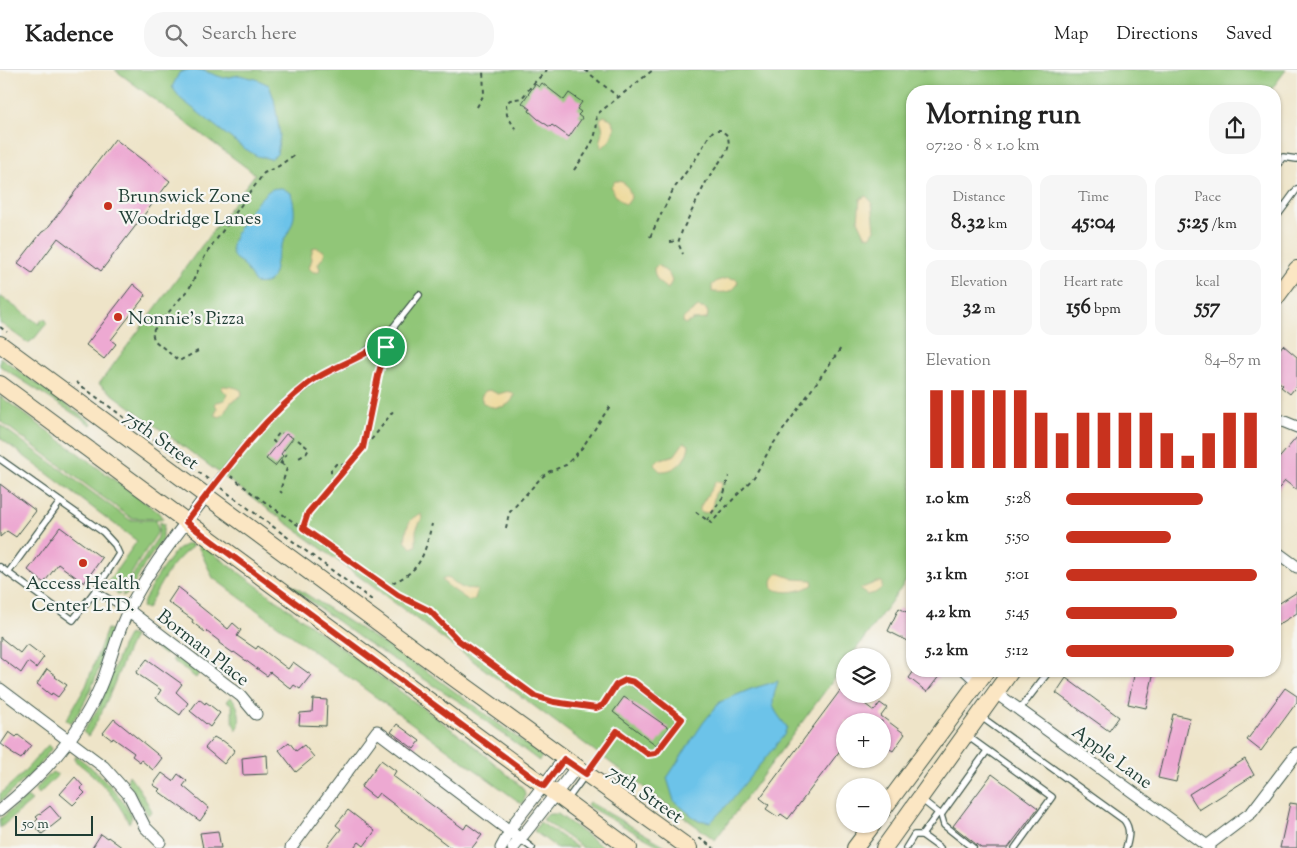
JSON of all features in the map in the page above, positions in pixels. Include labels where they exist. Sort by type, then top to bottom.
[{"type":"main road","points":[[1281,289],[1297,269]]},
{"type":"main road","name":"75th Street","points":[[0,344],[689,848]]},
{"type":"main road","points":[[0,384],[629,848]]},
{"type":"main road","points":[[891,797],[976,677]]},
{"type":"main road","points":[[884,848],[1007,677]]},
{"type":"main road","points":[[855,848],[866,833]]},
{"type":"street","points":[[1281,420],[1297,427]]},
{"type":"street","points":[[0,810],[27,787],[69,740],[99,689],[128,610],[143,583],[206,496]]},
{"type":"street","points":[[1281,555],[1297,567]]},
{"type":"street","name":"Borman Place","points":[[128,610],[237,692],[256,714]]},
{"type":"street","points":[[0,689],[104,767],[118,781],[134,804],[145,826],[160,842]]},
{"type":"street","name":"Apple Lane","points":[[996,693],[1208,847]]},
{"type":"street","points":[[291,848],[377,731],[511,830],[517,843],[576,767]]},
{"type":"street","points":[[1208,847],[1252,812],[1297,753]]},
{"type":"street","points":[[501,848],[511,830],[555,794]]},
{"type":"lane","points":[[1281,160],[1283,157],[1297,159]]},
{"type":"lane","points":[[1281,211],[1297,189]]},
{"type":"lane","points":[[206,496],[224,471],[272,416],[292,397],[318,377],[355,359],[375,346],[387,336],[419,295]]},
{"type":"lane","points":[[0,459],[109,537],[119,554],[73,620],[0,567]]},
{"type":"lane","points":[[8,573],[60,502]]},
{"type":"lane","points":[[95,591],[128,610]]},
{"type":"lane","points":[[1020,710],[1045,677]]},
{"type":"lane","points":[[576,767],[617,731],[648,754],[656,753],[682,719],[634,682]]},
{"type":"lane","points":[[980,716],[1124,820],[1129,832],[1126,848]]},
{"type":"lane","points":[[966,735],[1052,797],[1015,848]]},
{"type":"lane","points":[[922,835],[987,751]]},
{"type":"lane","points":[[921,799],[939,814],[944,825],[973,848]]},
{"type":"lane","points":[[906,848],[914,835],[922,835],[940,848]]},
{"type":"lane","points":[[517,843],[532,848]]},
{"type":"path","points":[[478,108],[484,94],[482,70]]},
{"type":"path","points":[[516,130],[507,115],[506,104],[510,100],[522,98],[548,70]]},
{"type":"path","points":[[585,70],[618,97]]},
{"type":"path","points":[[574,170],[595,140],[598,124],[596,114],[653,70]]},
{"type":"path","points":[[650,237],[673,190],[697,157],[709,136],[714,130],[721,130],[728,136],[729,145],[706,182],[682,231],[679,241],[683,254]]},
{"type":"path","points":[[198,351],[180,361],[154,340],[152,332],[190,287],[206,254],[264,173],[294,155]]},
{"type":"path","points":[[670,242],[679,241]]},
{"type":"path","points":[[363,448],[387,336]]},
{"type":"path","points":[[696,512],[711,523],[754,477],[771,447],[840,348]]},
{"type":"path","points":[[73,380],[206,477]]},
{"type":"path","points":[[506,528],[509,513],[539,480],[548,472],[566,464],[582,448],[610,406]]},
{"type":"path","points":[[303,528],[308,513],[394,410]]},
{"type":"path","points":[[275,444],[273,441],[280,432],[282,433]]},
{"type":"path","points":[[298,440],[309,449],[306,454],[299,458]]},
{"type":"path","points":[[282,493],[280,491],[287,468],[281,463],[288,452]]},
{"type":"path","points":[[335,480],[331,474],[333,466],[336,464],[348,465]]},
{"type":"path","points":[[224,471],[252,493],[398,595],[430,611],[458,640],[535,696],[554,702],[596,708],[603,705],[616,685],[626,680],[634,682]]},
{"type":"path","points":[[707,520],[720,501],[729,476]]},
{"type":"path","points":[[385,586],[398,581],[412,572],[420,562],[432,524]]},
{"type":"green space","points":[[115,70],[1286,70],[1275,85],[906,85],[906,581],[857,648],[836,648],[836,676],[715,840],[99,384],[255,174]]},
{"type":"green space","points":[[0,296],[39,324],[42,319],[46,320],[47,323],[34,339],[28,343],[0,323]]},
{"type":"green space","points":[[0,357],[92,423],[91,425],[0,366]]},
{"type":"green space","points":[[0,396],[158,512],[163,519],[131,518],[0,421]]},
{"type":"green space","points":[[0,425],[130,520],[156,520],[158,530],[156,535],[119,595],[110,588],[108,582],[137,541],[0,438]]},
{"type":"green space","points":[[160,522],[164,524],[162,540],[145,564],[129,593],[122,596],[158,537]]},
{"type":"green space","points":[[188,544],[192,544],[192,547],[171,568],[147,609],[142,607],[151,587],[166,563],[176,551]]},
{"type":"green space","points":[[197,544],[203,546],[473,745],[522,787],[525,796],[522,804],[213,578]]},
{"type":"green space","points":[[292,585],[435,677],[542,756],[539,761],[463,704],[363,640],[291,587]]},
{"type":"green space","points":[[107,629],[111,630],[95,679],[85,702],[71,723],[66,720],[86,686]]},
{"type":"green space","points":[[138,630],[167,650],[165,655],[138,635]]},
{"type":"green space","points":[[129,634],[134,636],[108,699],[88,736],[83,732],[99,707],[122,647]]},
{"type":"green space","points":[[176,657],[199,673],[196,678],[172,660]]},
{"type":"green space","points":[[231,697],[239,713],[239,726],[237,730],[233,721],[232,705],[227,701]]},
{"type":"green space","points":[[48,745],[52,748],[35,770],[0,802],[0,794],[21,775]]},
{"type":"green space","points":[[76,756],[101,776],[114,791],[132,817],[129,823],[118,804],[105,788],[74,760]]},
{"type":"green space","points":[[52,772],[58,775],[38,795],[35,790]]},
{"type":"green space","points":[[129,775],[152,811],[148,815],[127,781]]},
{"type":"green space","points":[[27,797],[32,801],[0,828],[0,819]]},
{"type":"green space","points":[[589,802],[669,848],[663,848],[589,807],[587,805]]},
{"type":"green space","points":[[549,814],[558,814],[604,848],[583,848],[542,819]]},
{"type":"green space","points":[[540,822],[578,848],[557,848],[534,831]]},
{"type":"sand","points":[[604,116],[611,119],[615,127],[610,140],[602,148],[600,140],[603,129],[600,119]]},
{"type":"sand","points":[[615,181],[625,184],[630,191],[631,198],[627,204],[616,197],[613,192],[611,187]]},
{"type":"sand","points":[[866,196],[872,202],[875,230],[870,237],[865,235],[858,220],[860,199]]},
{"type":"sand","points":[[316,247],[324,251],[325,254],[318,264],[320,269],[318,272],[313,272],[309,268],[313,248]]},
{"type":"sand","points":[[658,265],[669,274],[672,281],[668,289],[656,278],[654,268]]},
{"type":"sand","points":[[728,278],[738,281],[734,289],[728,292],[712,292],[712,285],[717,281]]},
{"type":"sand","points":[[698,307],[706,309],[708,313],[707,319],[683,323],[683,319]]},
{"type":"sand","points":[[223,386],[239,389],[242,395],[230,403],[220,417],[215,415],[217,408],[215,404],[225,400],[227,394],[221,388]]},
{"type":"sand","points":[[490,390],[498,394],[510,392],[514,394],[513,399],[502,407],[492,407],[483,403],[481,397],[485,391]]},
{"type":"sand","points":[[684,442],[689,445],[683,461],[671,470],[665,471],[660,471],[654,465],[658,460],[675,455]]},
{"type":"sand","points":[[716,481],[722,483],[715,494],[710,512],[700,512],[700,507]]},
{"type":"sand","points":[[421,514],[422,518],[416,530],[416,546],[411,548],[405,541],[407,528],[413,518]]},
{"type":"sand","points":[[778,573],[794,579],[812,580],[813,585],[793,592],[773,589],[772,580]]},
{"type":"sand","points":[[446,578],[463,588],[477,590],[475,599],[469,601],[442,580]]},
{"type":"sand","points":[[882,582],[882,588],[875,593],[867,595],[860,590],[862,588]]},
{"type":"water","points":[[187,70],[201,70],[224,78],[239,75],[256,79],[269,85],[274,99],[280,135],[277,154],[271,159],[257,156],[242,147],[181,99],[172,87],[179,73]]},
{"type":"water","points":[[282,188],[291,193],[294,212],[292,225],[278,254],[271,279],[268,282],[255,283],[244,265],[233,256],[232,245],[239,228],[258,201],[270,190]]},
{"type":"water","points":[[778,681],[773,701],[775,710],[787,727],[784,735],[711,822],[697,820],[674,801],[667,778],[703,723],[720,702],[751,689]]},
{"type":"building","points":[[542,83],[564,100],[569,93],[582,102],[577,109],[581,112],[578,115],[582,118],[569,137],[552,125],[550,127],[538,119],[522,103],[535,84],[539,87]]},
{"type":"building","name":"Brunswick Zone Woodridge Lanes","points":[[115,139],[170,181],[101,271],[58,238],[32,273],[18,263],[42,232],[46,230]]},
{"type":"building","name":"Nonnie's Pizza","points":[[133,284],[146,295],[111,340],[116,344],[104,359],[86,345]]},
{"type":"building","points":[[1283,345],[1297,357],[1297,385],[1290,394],[1281,387],[1283,385],[1281,384],[1281,348]]},
{"type":"building","points":[[286,434],[293,438],[275,466],[266,459]]},
{"type":"building","points":[[1297,437],[1297,490],[1285,481],[1281,486],[1281,456]]},
{"type":"building","points":[[0,484],[36,511],[16,537],[7,531],[0,537]]},
{"type":"building","points":[[60,527],[102,558],[84,583],[58,564],[44,583],[28,570]]},
{"type":"building","points":[[178,587],[228,629],[233,623],[241,630],[237,636],[256,649],[258,646],[288,669],[293,662],[311,675],[300,689],[294,685],[291,689],[270,672],[267,676],[219,643],[219,641],[192,622],[193,620],[168,602]]},
{"type":"building","points":[[1297,592],[1297,613],[1281,623],[1281,602]]},
{"type":"building","points":[[899,608],[906,612],[906,640],[888,631]]},
{"type":"building","points":[[0,637],[20,653],[27,644],[44,657],[36,668],[28,662],[21,673],[0,657]]},
{"type":"building","points":[[147,659],[182,684],[176,692],[188,703],[180,715],[156,698],[161,690],[136,673]]},
{"type":"building","points":[[47,669],[67,685],[58,697],[52,693],[51,695],[37,684]]},
{"type":"building","points":[[910,677],[938,677],[927,692]]},
{"type":"building","points":[[1134,677],[1153,677],[1146,708],[1128,704]]},
{"type":"building","points":[[1066,678],[1119,717],[1109,731],[1056,693]]},
{"type":"building","points":[[1285,688],[1297,696],[1297,702],[1261,751],[1247,740]]},
{"type":"building","points":[[836,696],[836,703],[864,703],[874,711],[880,703],[887,708],[883,713],[836,713],[836,756],[788,819],[781,814],[778,817],[766,809],[769,805],[760,798]]},
{"type":"building","points":[[624,697],[669,728],[656,745],[613,712]]},
{"type":"building","points":[[199,699],[220,713],[210,727],[190,711]]},
{"type":"building","points":[[313,699],[327,700],[326,726],[299,725],[300,713],[312,712]]},
{"type":"building","points":[[1173,714],[1190,718],[1176,782],[1158,778]]},
{"type":"building","points":[[114,719],[162,758],[153,770],[141,760],[140,762],[132,756],[134,753],[103,733]]},
{"type":"building","points":[[397,724],[420,741],[414,749],[391,732]]},
{"type":"building","points":[[891,724],[905,734],[893,751],[891,750]]},
{"type":"building","points":[[9,732],[16,737],[18,735],[31,745],[21,759],[1,744]]},
{"type":"building","points":[[214,737],[222,740],[235,750],[224,764],[205,748]]},
{"type":"building","points":[[289,742],[296,751],[304,745],[314,757],[296,772],[279,750]]},
{"type":"building","points":[[267,755],[268,774],[243,775],[242,758]]},
{"type":"building","points":[[1245,759],[1254,775],[1199,810],[1189,794]]},
{"type":"building","points":[[381,760],[396,771],[393,776],[464,829],[467,824],[482,835],[472,848],[451,848],[379,793],[375,798],[361,787]]},
{"type":"building","points":[[162,773],[173,781],[178,774],[187,781],[183,786],[209,808],[200,821],[158,791],[160,789],[153,785]]},
{"type":"building","points":[[992,774],[1038,808],[1008,848],[981,848],[953,826]]},
{"type":"building","points":[[75,777],[83,786],[80,788],[85,793],[73,805],[60,794]]},
{"type":"building","points":[[1290,803],[1297,804],[1297,848],[1280,848]]},
{"type":"building","points":[[50,806],[61,819],[42,834],[33,824],[38,819],[36,817]]},
{"type":"building","points":[[348,810],[375,831],[364,846],[359,842],[354,848],[326,848],[341,829],[336,825]]},
{"type":"building","points":[[218,831],[221,848],[203,848],[200,833]]},
{"type":"building","points":[[101,834],[108,837],[123,848],[92,848]]},
{"type":"place","name":"Brunswick Zone Woodridge Lanes","points":[[108,206]]},
{"type":"place","name":"Nonnie's Pizza","points":[[118,317]]},
{"type":"place","name":"Access Health Center LTD.","points":[[83,563]]},
{"type":"route","points":[[387,336],[386,347],[363,448],[308,513],[303,528],[398,595],[430,611],[458,640],[535,696],[554,702],[596,708],[603,705],[616,685],[626,680],[634,682],[682,719],[656,753],[648,754],[617,731],[586,774],[564,759],[544,786],[186,522],[236,456],[286,402],[318,377],[355,359],[387,336]]}]
